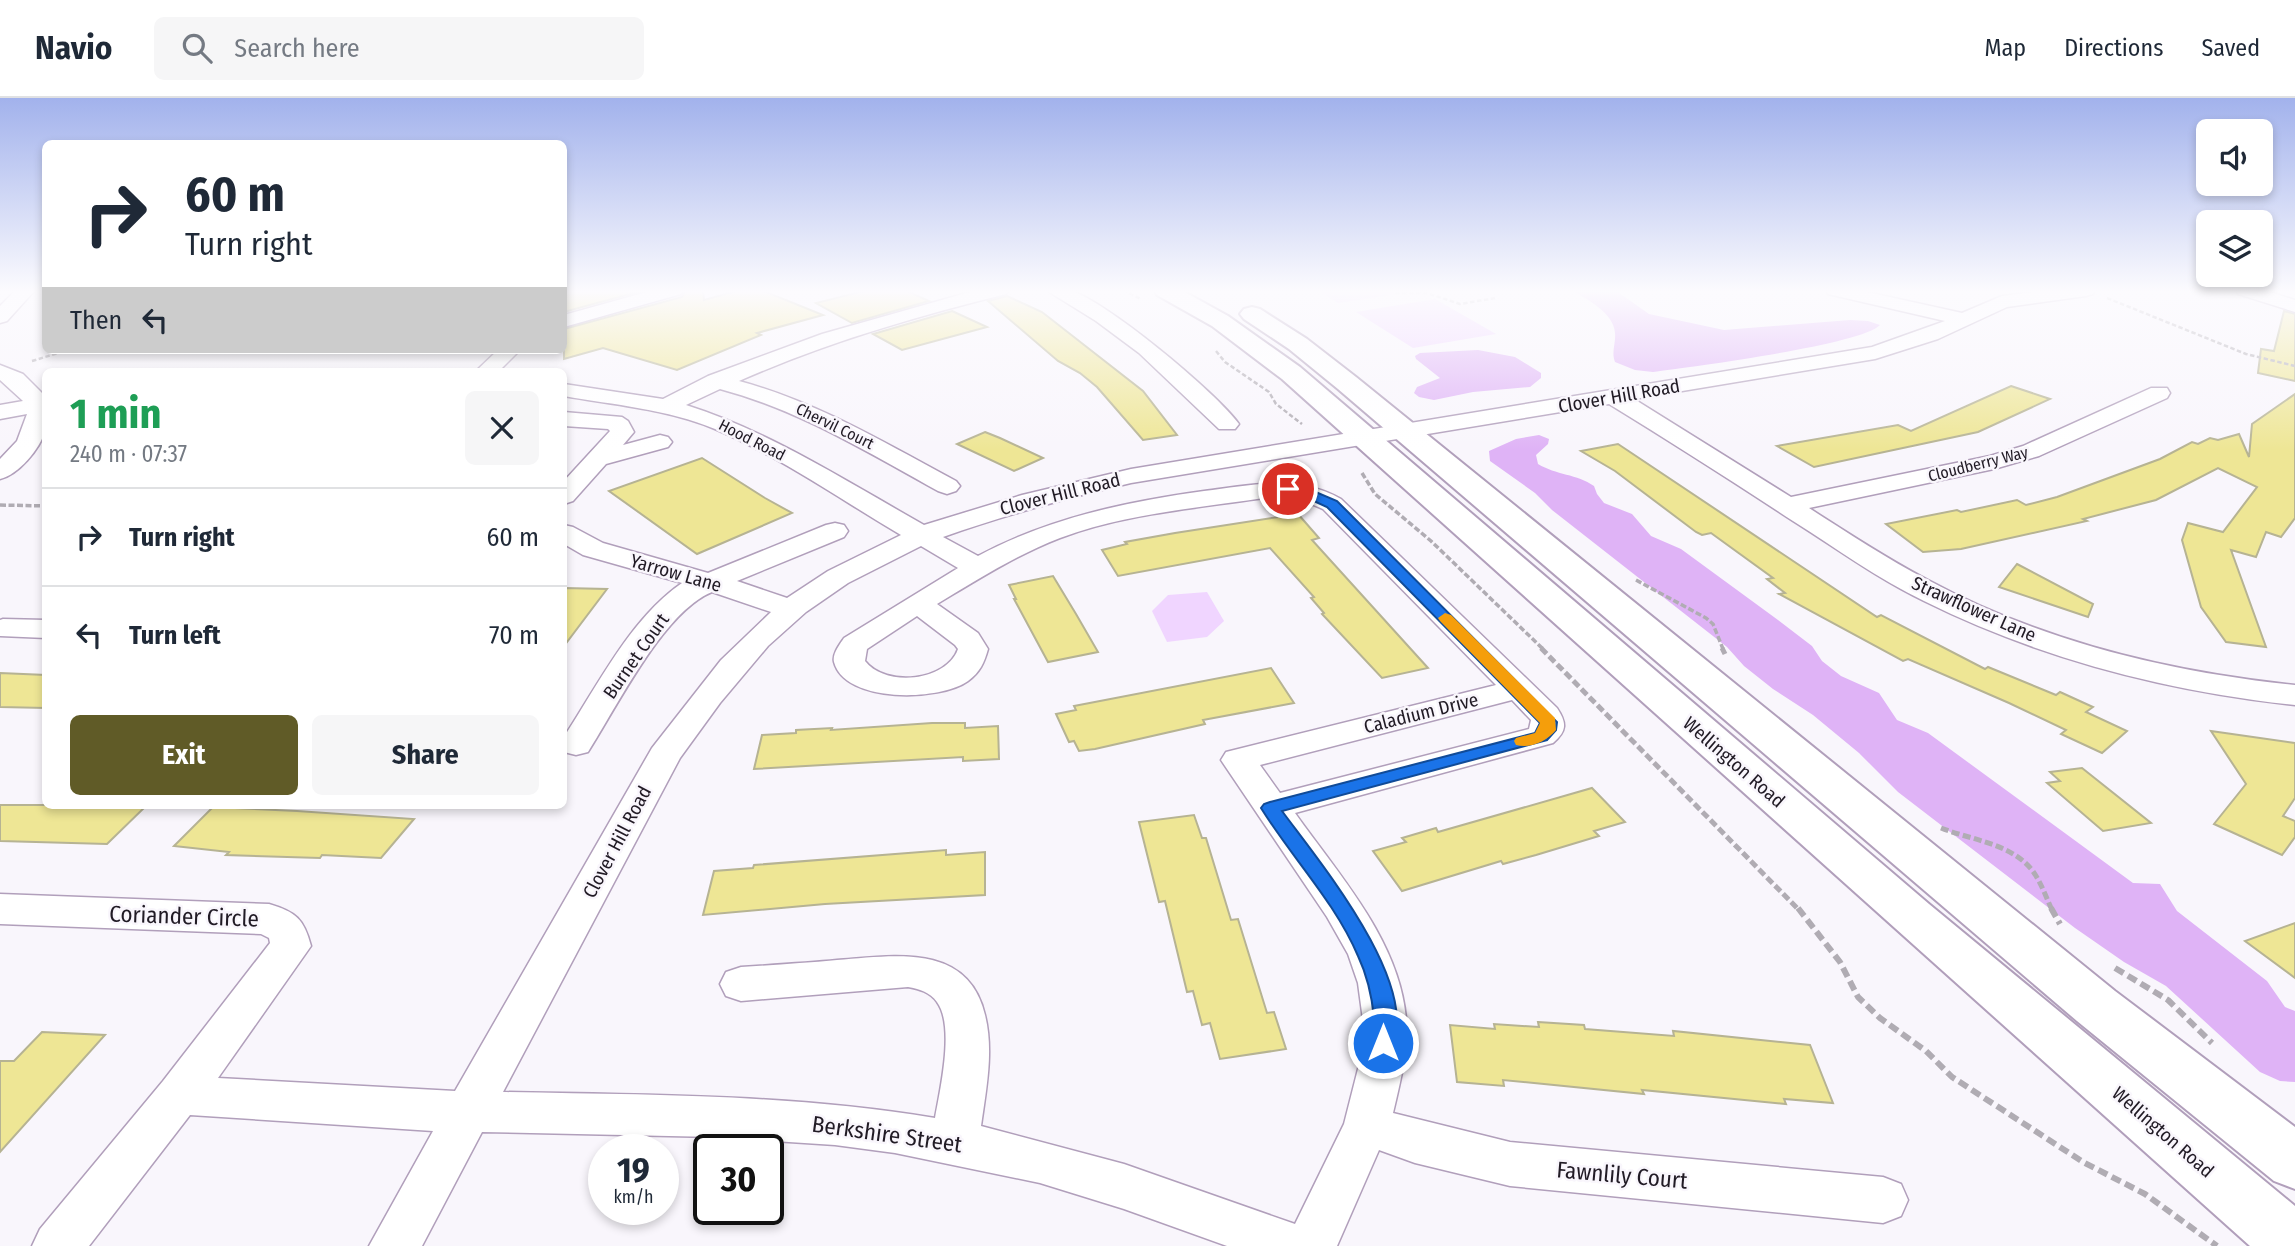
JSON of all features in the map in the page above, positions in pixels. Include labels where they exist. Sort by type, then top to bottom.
[{"type":"main road","name":"Wellington Road","points":[[1253,344],[1291,373],[1352,441],[1861,872],[2278,1235]]},
{"type":"main road","points":[[1296,344],[2095,1006],[2295,1162]]},
{"type":"street","points":[[666,406],[771,357],[810,344]]},
{"type":"street","points":[[1139,344],[1165,364],[1227,424]]},
{"type":"street","name":"Clover Hill Road","points":[[395,1246],[664,755],[710,691],[758,638],[791,609],[836,579],[876,557],[924,536],[1012,505],[1071,489],[1131,476],[1875,353],[1904,344]]},
{"type":"street","points":[[489,368],[505,354]]},
{"type":"street","points":[[0,371],[15,379],[42,405]]},
{"type":"street","name":"Chervil Court","points":[[716,381],[771,396],[821,418],[947,486]]},
{"type":"street","name":"Hood Road","points":[[567,390],[666,406],[744,434],[924,536]]},
{"type":"street","name":"Cloudberry Way","points":[[1787,505],[2031,452],[2159,393]]},
{"type":"street","name":"Strawflower Lane","points":[[1614,397],[1909,582],[2002,624],[2090,656],[2142,670],[2205,684],[2295,695]]},
{"type":"street","points":[[0,412],[42,405]]},
{"type":"street","points":[[0,472],[29,443],[42,405]]},
{"type":"street","points":[[567,419],[599,419],[620,426],[620,436],[567,493]]},
{"type":"street","points":[[598,459],[660,442]]},
{"type":"street","points":[[917,603],[1040,536],[1105,517],[1270,489],[1306,493],[1332,504],[1518,689],[1549,722],[1548,730],[1541,736],[1270,808]]},
{"type":"street","name":"Burnet Court","points":[[576,744],[641,643],[671,607],[691,590],[835,531]]},
{"type":"street","name":"Yarrow Lane","points":[[567,535],[593,549],[791,609]]},
{"type":"street","points":[[924,536],[978,568]]},
{"type":"street","points":[[3,628],[42,629]]},
{"type":"street","name":"Caladium Drive","points":[[1311,1246],[1367,1125],[1381,1065],[1385,1020],[1379,983],[1368,954],[1342,908],[1238,760],[1518,689]]},
{"type":"street","name":"Coriander Circle","points":[[0,909],[269,919],[287,930],[292,946],[179,1095],[58,1246]]},
{"type":"street","points":[[741,984],[908,971],[942,981],[957,996],[965,1017],[966,1048],[956,1142]]},
{"type":"street","points":[[179,1095],[469,1112]]},
{"type":"street","name":"Berkshire Street","points":[[469,1112],[769,1118],[956,1142],[1082,1172],[1204,1212],[1289,1246]]},
{"type":"street","name":"Fawnlily Court","points":[[1367,1125],[1450,1152],[1510,1164],[1883,1200]]},
{"type":"path","points":[[2219,344],[2295,366]]},
{"type":"path","points":[[1211,346],[1225,362],[1269,392],[1288,414],[1309,427],[1352,441],[1364,459],[1362,476],[1375,494],[1432,541],[1456,568],[1513,619],[1804,915],[1840,962],[1858,998],[1926,1051],[1952,1077],[1980,1098],[2083,1162],[2145,1194],[2217,1246]]},
{"type":"path","points":[[0,505],[42,506]]},
{"type":"shaded area","points":[[1406,344],[1439,344],[1413,348]]},
{"type":"shaded area","points":[[1614,344],[1826,344],[1653,372],[1635,370],[1615,362]]},
{"type":"shaded area","points":[[1478,350],[1515,357],[1541,373],[1541,378],[1530,387],[1473,392],[1434,400],[1419,397],[1414,393],[1417,387],[1440,378],[1415,356],[1420,353]]},
{"type":"shaded area","points":[[1539,435],[1549,439],[1548,444],[1536,455],[1538,464],[1594,486],[1604,503],[1632,514],[1651,536],[1681,549],[1812,646],[1822,661],[1841,676],[1879,693],[1897,720],[1928,733],[2133,883],[2160,884],[2177,911],[2267,981],[2285,1007],[2295,1011],[2295,1082],[2280,1081],[2260,1072],[2166,986],[2124,962],[2075,928],[1898,792],[1859,753],[1813,715],[1773,689],[1744,666],[1727,647],[1552,510],[1535,493],[1490,461],[1489,451],[1516,439]]},
{"type":"shaded area","points":[[1207,592],[1224,621],[1207,637],[1167,642],[1152,611],[1168,595]]},
{"type":"building","points":[[567,344],[740,344],[677,370],[603,348],[564,359]]},
{"type":"building","points":[[890,344],[926,344],[902,350]]},
{"type":"building","points":[[1038,344],[1082,344],[1143,391],[1177,435],[1143,440],[1097,387],[1080,373],[1058,361]]},
{"type":"building","points":[[2276,344],[2295,344],[2295,381],[2258,373],[2261,349],[2274,351]]},
{"type":"building","points":[[2011,386],[2050,399],[1978,432],[1814,467],[1777,446],[1898,425],[1911,431]]},
{"type":"building","points":[[2295,394],[2295,518],[2281,537],[2266,532],[2256,557],[2231,550],[2266,647],[2226,642],[2201,607],[2182,540],[2188,523],[2223,532],[2257,487],[2218,468],[2156,500],[2083,519],[2087,521],[1961,549],[1923,552],[1886,524],[2017,500],[2026,505],[2057,497],[2160,459],[2192,442],[2198,444],[2210,438],[2218,440],[2239,434],[2249,457],[2252,424]]},
{"type":"building","points":[[985,432],[1043,458],[1014,471],[957,444]]},
{"type":"building","points":[[1618,444],[1877,617],[1881,615],[1985,669],[1988,667],[2056,695],[2060,692],[2093,707],[2086,712],[2127,731],[2102,753],[2061,734],[2066,730],[2009,703],[1908,659],[1903,661],[1779,594],[1785,593],[1767,579],[1773,578],[1711,533],[1702,535],[1696,532],[1615,471],[1581,451]]},
{"type":"building","points":[[702,458],[792,513],[697,554],[609,491]]},
{"type":"building","points":[[1298,514],[1319,538],[1312,540],[1428,668],[1382,678],[1322,614],[1324,613],[1311,598],[1314,597],[1270,548],[1118,576],[1102,550],[1127,544],[1125,542]]},
{"type":"building","points":[[2017,564],[2093,604],[2088,617],[1999,587]]},
{"type":"building","points":[[1053,576],[1098,652],[1048,662],[1009,585]]},
{"type":"building","points":[[567,588],[607,589],[567,642]]},
{"type":"building","points":[[1271,668],[1294,703],[1203,720],[1205,724],[1095,749],[1079,751],[1074,741],[1069,742],[1056,714],[1076,710],[1074,706]]},
{"type":"building","points":[[0,673],[42,675],[42,708],[0,707]]},
{"type":"building","points":[[965,723],[965,728],[998,726],[999,759],[963,761],[963,757],[754,769],[762,735],[796,733],[796,730]]},
{"type":"building","points":[[2211,731],[2295,743],[2295,798],[2283,816],[2295,821],[2295,837],[2282,855],[2214,824],[2246,784]]},
{"type":"building","points":[[2082,768],[2151,823],[2103,831],[2047,783],[2060,781],[2050,772]]},
{"type":"building","points":[[1592,788],[1625,822],[1594,831],[1599,836],[1536,855],[1503,864],[1501,861],[1402,891],[1373,851],[1406,842],[1402,838],[1436,828],[1438,832]]},
{"type":"building","points":[[0,805],[42,805],[42,809],[143,809],[107,844],[0,841]]},
{"type":"building","points":[[211,809],[297,811],[414,819],[381,858],[226,855],[229,852],[174,846]]},
{"type":"building","points":[[1194,815],[1202,838],[1206,838],[1231,920],[1238,919],[1267,1013],[1274,1012],[1286,1049],[1220,1059],[1210,1023],[1202,1025],[1193,991],[1187,992],[1165,901],[1159,902],[1139,822]]},
{"type":"building","points":[[946,850],[946,855],[985,852],[985,895],[825,904],[703,915],[714,871],[753,868],[754,865]]},
{"type":"building","points":[[2295,923],[2295,978],[2245,941]]},
{"type":"building","points":[[1538,1022],[1584,1025],[1585,1029],[1674,1036],[1673,1031],[1810,1045],[1833,1103],[1784,1099],[1786,1104],[1503,1080],[1504,1086],[1457,1082],[1450,1025],[1495,1029],[1494,1024],[1539,1027]]},
{"type":"building","points":[[42,1032],[105,1035],[0,1152],[0,1061],[14,1061]]},
{"type":"slow traffic","points":[[1445,618],[1545,715],[1549,722],[1548,730],[1541,736],[1522,741]]},
{"type":"route","points":[[1288,489],[1322,498],[1332,504],[1545,715],[1549,722],[1548,730],[1541,736],[1270,808],[1342,908],[1368,954],[1379,983],[1385,1020],[1383,1043]]}]
